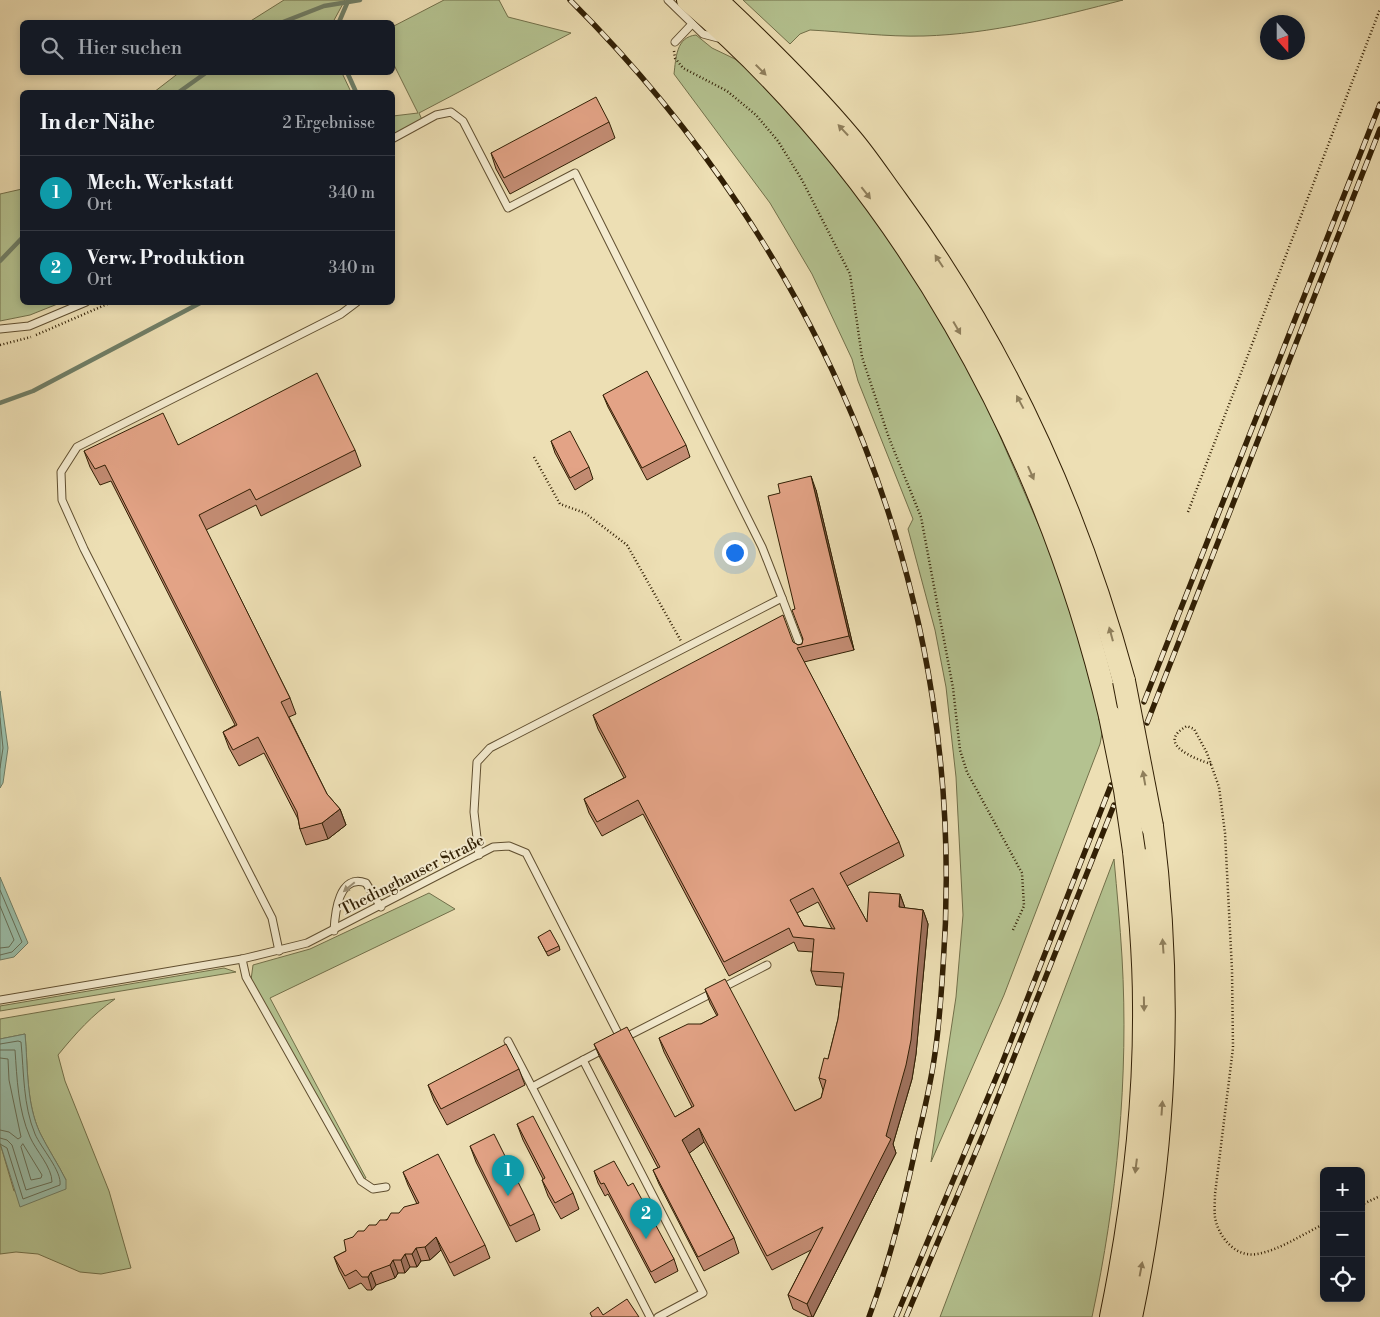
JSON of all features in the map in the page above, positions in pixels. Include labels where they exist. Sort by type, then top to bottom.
[{"type":"main road","points":[[688,0],[734,43],[805,118],[876,205],[919,267],[972,354],[1004,416],[1044,504],[1084,618],[1110,716],[1125,790],[1134,850],[1143,952],[1143,1064],[1137,1164],[1126,1240],[1110,1317]]},
{"type":"main road","points":[[716,0],[790,73],[852,140],[928,245],[960,295],[1029,420],[1059,487],[1094,581],[1124,682],[1144,777],[1152,826],[1163,953],[1164,1064],[1157,1163],[1146,1240],[1131,1317]]},
{"type":"lane","points":[[668,0],[703,34],[734,43]]},
{"type":"lane","points":[[675,42],[692,24]]},
{"type":"lane","points":[[395,137],[436,115],[451,112],[463,121],[508,208],[575,173],[762,547],[803,654]]},
{"type":"lane","points":[[0,329],[29,326],[79,305]]},
{"type":"lane","points":[[280,951],[272,918],[84,549],[62,500],[61,472],[76,447],[341,314],[353,305]]},
{"type":"lane","points":[[479,855],[474,812],[477,762],[490,748],[782,598]]},
{"type":"lane","name":"Thedinghauser Straße","points":[[0,1000],[242,959],[307,943],[382,907],[493,847],[509,846],[526,853],[574,943],[622,1040]]},
{"type":"lane","points":[[334,930],[337,902],[350,883],[356,881],[366,883],[382,907]]},
{"type":"lane","points":[[242,959],[246,977],[361,1180],[373,1189],[386,1187]]},
{"type":"lane","points":[[532,1087],[767,965]]},
{"type":"lane","points":[[508,1041],[650,1317]]},
{"type":"lane","points":[[583,1060],[703,1293],[658,1317]]},
{"type":"path","points":[[1188,512],[1380,9]]},
{"type":"path","points":[[675,42],[675,58],[684,68],[727,91],[756,115],[778,141],[816,206],[850,274],[862,357],[889,438],[921,517],[953,688],[960,750],[967,772],[1022,873],[1024,906],[1013,930]]},
{"type":"path","points":[[534,457],[560,504],[585,513],[627,545],[684,647]]},
{"type":"path","points":[[1211,764],[1183,754],[1177,747],[1176,739],[1179,730],[1187,726],[1194,729],[1211,764],[1219,787],[1225,832],[1232,970],[1232,1048],[1215,1194],[1215,1216],[1220,1233],[1230,1246],[1241,1252],[1255,1255],[1270,1250],[1320,1226]]},
{"type":"path","points":[[1365,1203],[1380,1196]]},
{"type":"shaded area","points":[[284,0],[345,0],[334,20],[252,20]]},
{"type":"shaded area","points":[[444,0],[499,0],[508,17],[571,33],[419,113],[423,122],[395,134],[395,116],[418,113],[395,67],[395,25]]},
{"type":"shaded area","points":[[743,0],[1123,0],[1049,18],[974,32],[910,36],[810,30],[800,34],[790,44]]},
{"type":"shaded area","points":[[696,35],[712,48],[735,59],[773,88],[885,228],[969,365],[1063,581],[1103,728],[1100,744],[1004,995],[931,1162],[956,997],[963,915],[956,777],[946,687],[935,630],[908,529],[913,519],[858,381],[852,359],[812,274],[770,203],[674,74],[678,49],[684,40]]},
{"type":"shaded area","points":[[176,75],[343,75],[350,90],[157,90]]},
{"type":"shaded area","points":[[20,189],[20,305],[55,305],[30,315],[0,321],[0,194]]},
{"type":"shaded area","points":[[1114,859],[1124,1002],[1122,1093],[1119,1138],[1108,1228],[1092,1317],[940,1317]]},
{"type":"shaded area","points":[[429,893],[455,909],[270,998],[366,1178],[361,1180],[251,980],[253,965],[310,949]]},
{"type":"shaded area","points":[[224,968],[236,972],[0,1011],[0,1006]]},
{"type":"shaded area","points":[[115,999],[99,1011],[58,1055],[65,1081],[109,1191],[131,1268],[101,1274],[80,1272],[38,1254],[16,1252],[0,1254],[0,1143],[14,1191],[66,1180],[35,1121],[28,1085],[25,1034],[0,1039],[0,1019]]},
{"type":"water","points":[[0,691],[8,748],[3,783],[0,788]]},
{"type":"water","points":[[0,877],[28,943],[14,957],[0,960]]},
{"type":"water","points":[[25,1034],[28,1084],[35,1121],[66,1180],[66,1189],[20,1207],[0,1143],[0,1039]]},
{"type":"building","points":[[596,97],[609,122],[504,178],[491,153]]},
{"type":"building","points":[[647,371],[686,445],[642,468],[603,395]]},
{"type":"building","points":[[317,373],[355,450],[256,500],[250,489],[199,515],[290,698],[281,702],[327,794],[340,809],[322,823],[300,829],[297,812],[258,737],[233,750],[223,732],[237,725],[105,465],[95,469],[84,451],[163,413],[178,445]]},
{"type":"building","points":[[570,431],[589,467],[570,478],[551,441]]},
{"type":"building","points":[[811,476],[849,636],[797,648],[899,842],[840,873],[867,922],[869,892],[900,894],[899,907],[923,910],[911,1040],[886,1136],[891,1139],[807,1304],[788,1295],[823,1227],[767,1256],[699,1128],[682,1140],[734,1238],[698,1257],[653,1170],[660,1167],[594,1044],[627,1027],[675,1117],[694,1106],[659,1038],[688,1024],[701,1024],[718,1015],[705,989],[725,979],[795,1111],[821,1098],[826,1080],[819,1078],[824,1058],[828,1059],[838,1019],[844,973],[811,971],[814,939],[793,937],[789,928],[724,962],[638,800],[597,822],[584,799],[626,777],[593,715],[783,615],[793,642],[798,645],[802,644],[803,639],[792,610],[795,609],[768,496],[780,493],[778,484]],"holes":[[[813,888],[835,929],[804,926],[790,900]]]},
{"type":"building","points":[[550,930],[559,946],[546,952],[538,937]]},
{"type":"building","points":[[506,1044],[519,1069],[441,1109],[428,1085]]},
{"type":"building","points":[[533,1116],[573,1193],[555,1203],[542,1180],[545,1178],[517,1124]]},
{"type":"building","points":[[494,1134],[534,1214],[510,1226],[470,1146]]},
{"type":"building","points":[[438,1154],[485,1245],[450,1263],[436,1237],[425,1247],[416,1248],[412,1254],[405,1254],[401,1260],[393,1260],[390,1265],[371,1272],[368,1277],[362,1277],[356,1270],[345,1276],[334,1257],[346,1251],[344,1240],[353,1237],[358,1231],[364,1231],[369,1225],[376,1225],[380,1220],[387,1220],[391,1213],[399,1213],[404,1207],[419,1203],[403,1172]]},
{"type":"building","points":[[614,1161],[628,1186],[633,1183],[674,1259],[651,1272],[604,1183],[601,1184],[594,1171]]},
{"type":"building","points":[[627,1299],[639,1317],[592,1317],[590,1313],[598,1307],[603,1315]]},
{"type":"waterway","points":[[288,20],[324,6],[360,0]]},
{"type":"waterway","points":[[340,20],[348,1]]},
{"type":"waterway","points":[[182,90],[203,75]]},
{"type":"waterway","points":[[348,75],[355,90]]},
{"type":"waterway","points":[[0,261],[20,240]]},
{"type":"waterway","points":[[0,403],[33,391],[196,305]]},
{"type":"railway","points":[[570,0],[661,100],[741,208],[809,322],[863,443],[905,568],[932,698],[945,831],[943,967],[937,1037],[927,1099],[897,1228],[869,1317]]},
{"type":"railway","points":[[1144,702],[1380,104]]},
{"type":"railway","points":[[1147,723],[1380,129]]},
{"type":"railway","points":[[896,1317],[1001,1066],[1111,785]]},
{"type":"railway","points":[[906,1317],[983,1135],[1114,805]]},
{"type":"place","name":"Mech. Werkstatt","points":[[508,1196]]},
{"type":"place","name":"Verw. Produktion","points":[[646,1239]]}]
